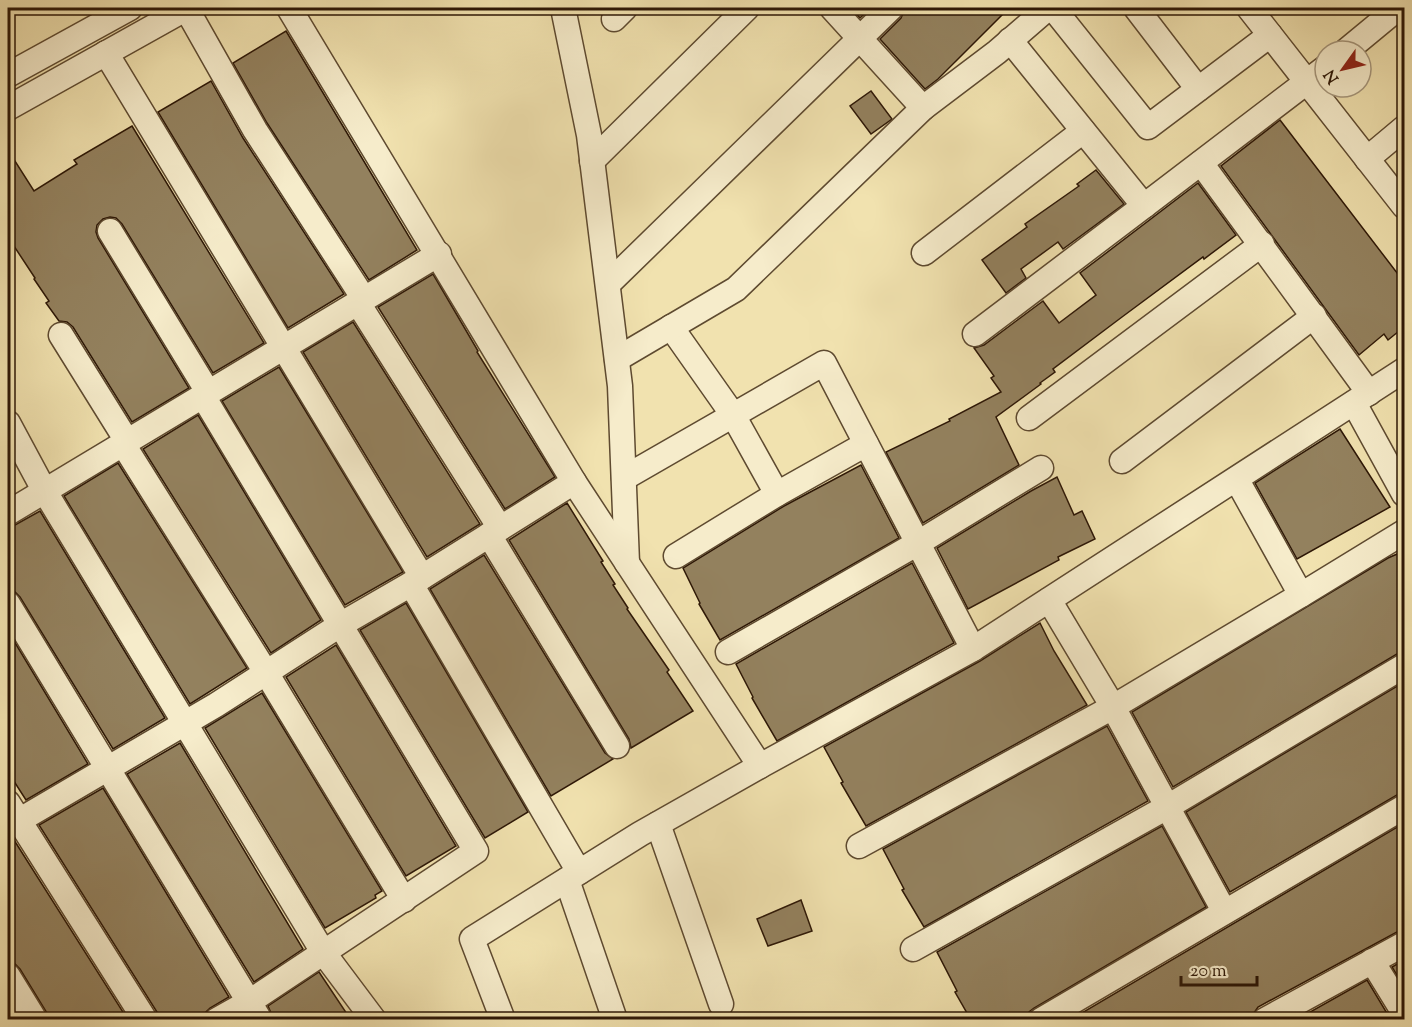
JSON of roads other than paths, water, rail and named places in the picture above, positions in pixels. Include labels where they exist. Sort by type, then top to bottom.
[{"type":"street","points":[[8,75],[130,8]]},
{"type":"street","points":[[8,108],[106,53],[150,18],[187,8],[255,130],[361,301],[495,531],[616,746]]},
{"type":"street","points":[[289,8],[574,482],[760,766]]},
{"type":"street","points":[[563,8],[589,135],[617,359],[627,563]]},
{"type":"street","points":[[592,161],[747,8]]},
{"type":"street","points":[[832,8],[923,108]]},
{"type":"street","points":[[608,284],[891,8]]},
{"type":"street","points":[[617,359],[736,289],[923,108],[1048,8]]},
{"type":"street","points":[[1053,8],[1148,127],[1270,35]]},
{"type":"street","points":[[1136,8],[1198,89]]},
{"type":"street","points":[[1250,8],[1270,35],[1313,72]]},
{"type":"street","points":[[1361,39],[1398,8]]},
{"type":"street","points":[[1010,40],[1144,206]]},
{"type":"street","points":[[106,53],[284,348],[417,580],[573,876],[615,1020]]},
{"type":"street","points":[[975,334],[1313,77]]},
{"type":"street","points":[[1331,99],[1367,159],[1404,206]]},
{"type":"street","points":[[1367,159],[1404,128]]},
{"type":"street","points":[[924,253],[1083,131]]},
{"type":"street","points":[[1201,163],[1314,316],[1362,398],[1404,494]]},
{"type":"street","points":[[110,231],[340,625],[476,851],[323,952],[254,1011],[217,1020]]},
{"type":"street","points":[[1029,418],[1262,244]]},
{"type":"street","points":[[8,513],[439,254]]},
{"type":"street","points":[[1122,461],[1314,316]]},
{"type":"street","points":[[671,327],[733,415],[777,494]]},
{"type":"street","points":[[61,334],[404,900]]},
{"type":"street","points":[[624,478],[824,363],[973,649]]},
{"type":"street","points":[[503,1020],[472,939],[658,824],[973,649],[1237,480],[1404,369]]},
{"type":"street","points":[[8,423],[44,490],[323,952],[374,1020]]},
{"type":"street","points":[[676,556],[777,494],[866,444]]},
{"type":"street","points":[[728,652],[918,543],[1041,468]]},
{"type":"street","points":[[1237,480],[1301,595]]},
{"type":"street","points":[[145,1020],[11,817],[108,768],[267,674],[340,625],[574,482]]},
{"type":"street","points":[[859,846],[1113,707],[1404,532]]},
{"type":"street","points":[[1049,600],[1169,806],[1224,911]]},
{"type":"street","points":[[8,604],[254,1011]]},
{"type":"street","points":[[913,949],[1169,806],[1404,666]]},
{"type":"street","points":[[1041,1020],[1404,807]]},
{"type":"street","points":[[658,824],[721,1004]]},
{"type":"street","points":[[1272,1018],[1404,944]]},
{"type":"street","points":[[1372,961],[1404,1013]]},
{"type":"street","points":[[8,976],[35,1020]]}]
